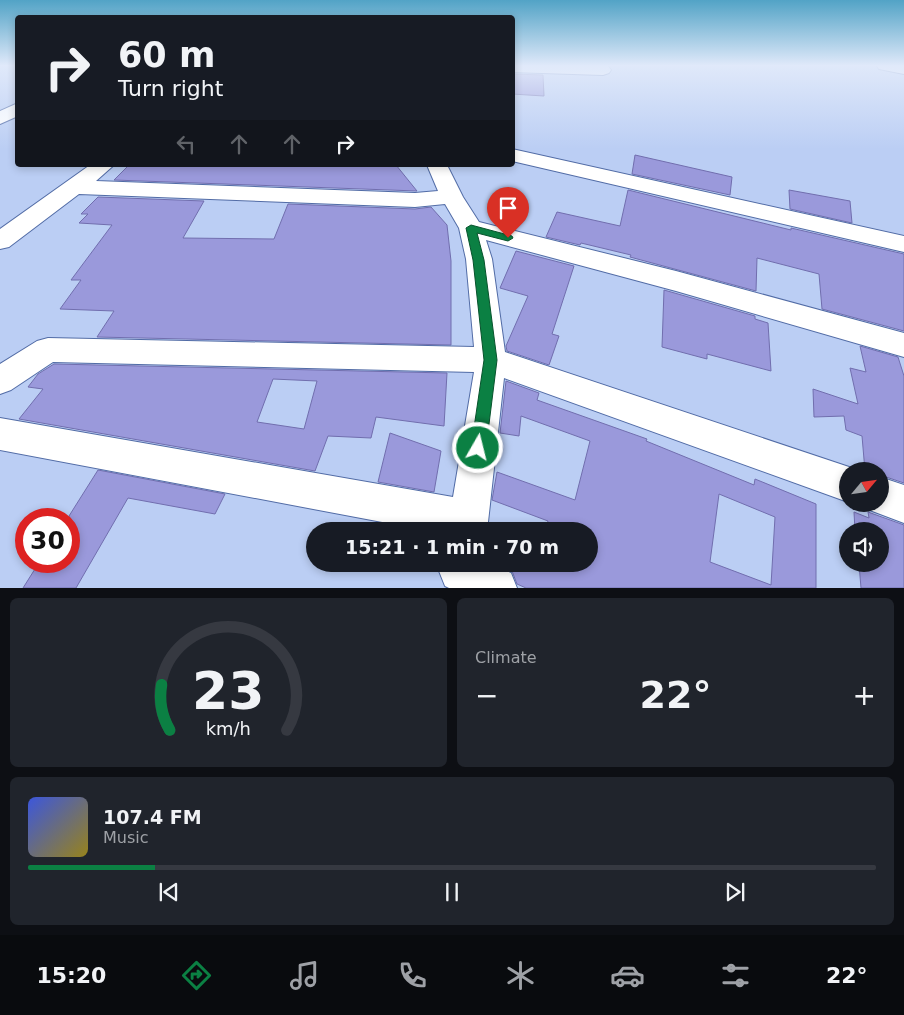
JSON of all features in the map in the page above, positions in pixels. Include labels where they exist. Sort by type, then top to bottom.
[{"type":"street","points":[[515,156],[904,244]]},
{"type":"street","points":[[0,241],[101,167]]},
{"type":"street","points":[[438,167],[452,197],[471,228],[479,260],[491,360],[468,522]]},
{"type":"street","points":[[75,187],[415,200],[452,197]]},
{"type":"street","points":[[471,228],[676,281],[904,345]]},
{"type":"street","points":[[0,380],[48,350],[491,360],[839,481]]},
{"type":"street","points":[[0,434],[453,522]]},
{"type":"street","points":[[889,499],[904,504]]},
{"type":"building","points":[[515,93],[544,93],[544,96],[515,94]]},
{"type":"building","points":[[635,155],[732,177],[730,195],[632,174]]},
{"type":"building","points":[[127,167],[398,167],[417,191],[114,180]]},
{"type":"building","points":[[628,190],[791,230],[791,228],[904,254],[904,331],[822,309],[819,274],[757,258],[756,291],[630,257],[631,255],[546,237],[557,212],[620,226]]},
{"type":"building","points":[[789,190],[850,201],[852,223],[790,209]]},
{"type":"building","points":[[98,197],[204,201],[183,238],[274,239],[288,204],[415,209],[431,207],[447,225],[451,261],[451,345],[97,337],[114,311],[60,309],[81,280],[71,280],[112,225],[79,223],[88,214],[81,214]]},
{"type":"building","points":[[516,251],[574,266],[552,334],[559,336],[549,365],[507,351],[506,346],[528,296],[500,288]]},
{"type":"building","points":[[664,290],[755,316],[755,319],[768,323],[771,371],[707,354],[707,359],[662,347]]},
{"type":"building","points":[[860,346],[898,357],[904,376],[904,483],[889,478],[889,462],[864,462],[862,436],[846,430],[844,416],[814,417],[813,389],[858,404],[850,368],[866,372]]},
{"type":"building","points":[[54,364],[447,373],[444,426],[376,417],[371,438],[328,436],[315,471],[19,419],[43,389],[28,387],[38,374]],"holes":[[[273,379],[317,381],[304,429],[257,422]]]},
{"type":"building","points":[[506,381],[539,393],[537,400],[647,439],[646,441],[754,485],[755,479],[816,504],[816,588],[526,588],[517,584],[512,572],[598,572],[598,522],[548,522],[492,500],[497,472],[575,500],[590,441],[521,416],[519,436],[500,433]],"holes":[[[719,494],[775,517],[771,585],[710,562]]]},
{"type":"building","points":[[390,433],[441,451],[434,492],[378,482]]},
{"type":"building","points":[[98,470],[225,494],[215,514],[128,498],[76,588],[23,588],[32,573],[80,573],[80,508],[74,508]]},
{"type":"building","points":[[854,512],[869,518],[868,512],[904,525],[904,588],[861,588],[860,572],[889,572],[889,522],[855,522]]},
{"type":"route","points":[[478,448],[491,360],[479,260],[471,228],[508,238]]}]
